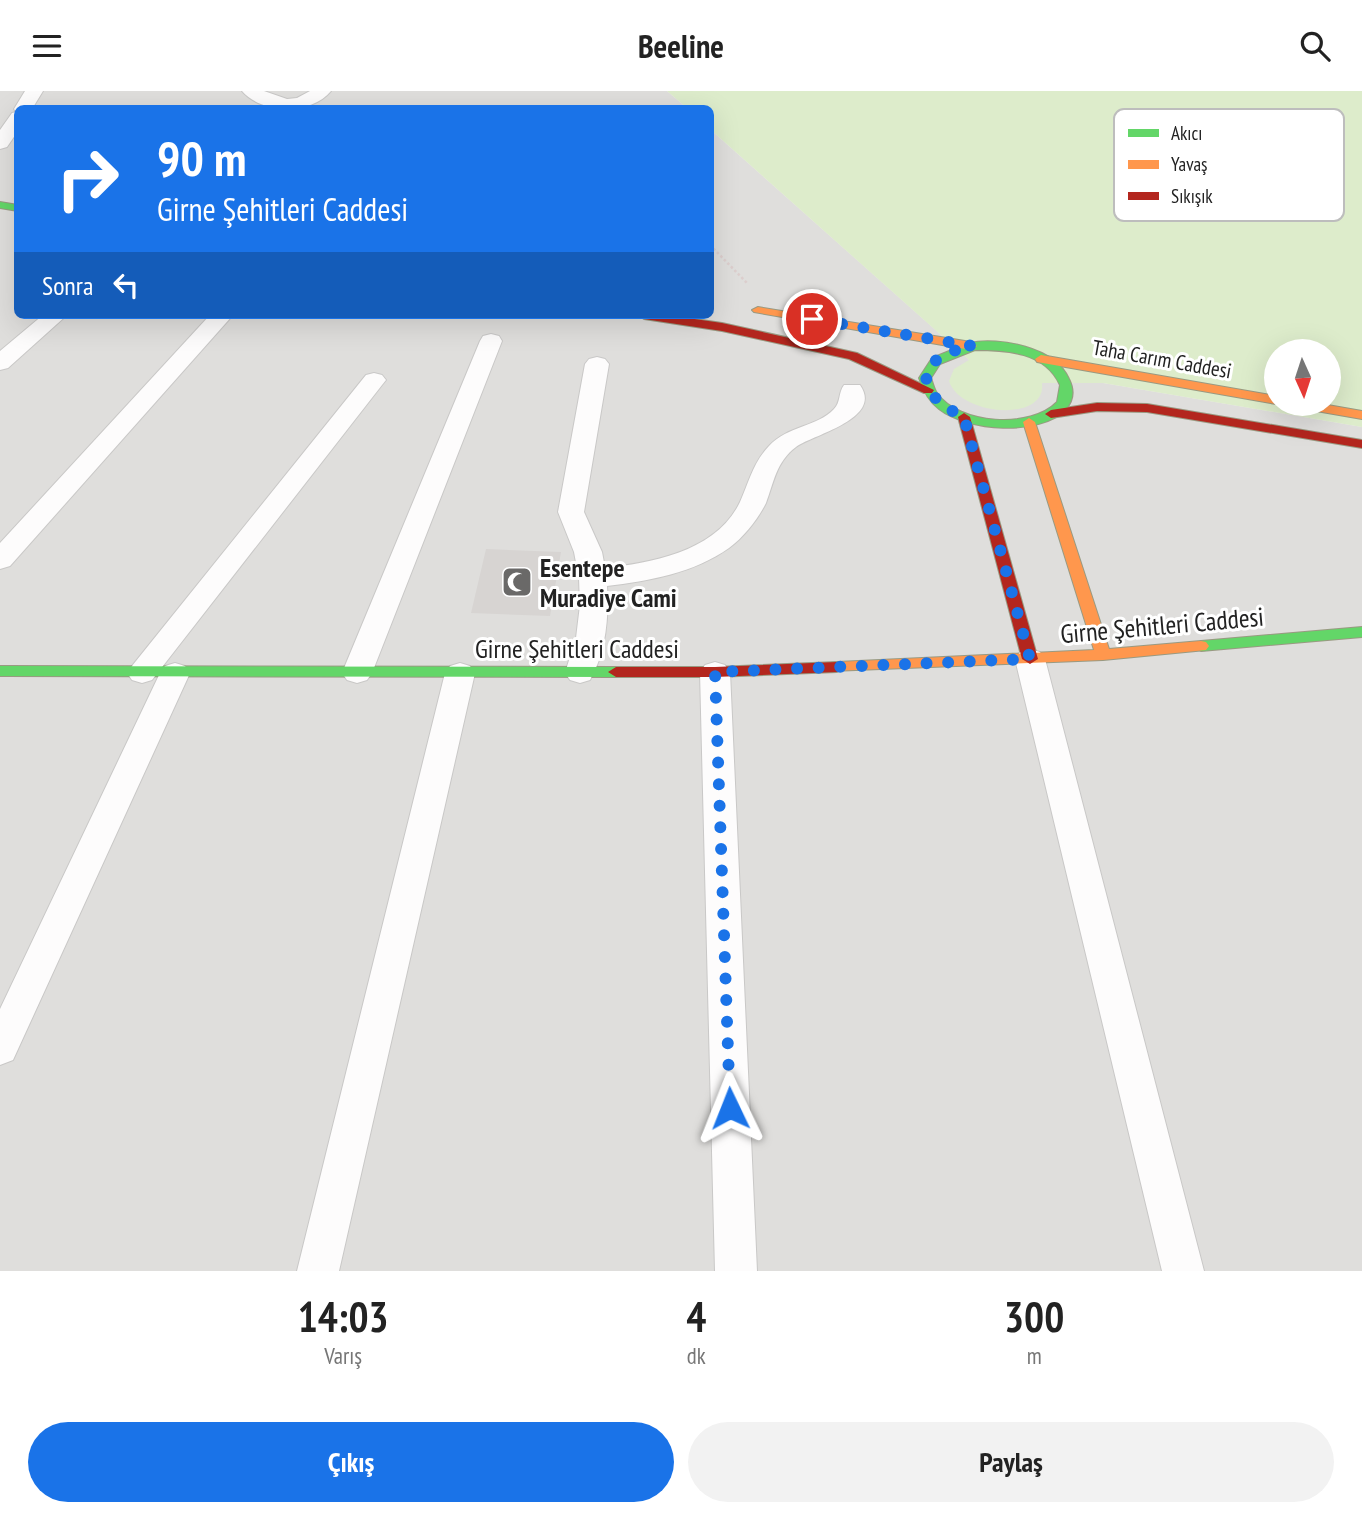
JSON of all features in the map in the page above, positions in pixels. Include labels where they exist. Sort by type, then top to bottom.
[{"type":"street","points":[[251,91],[271,103],[287,105],[304,102],[322,91]]},
{"type":"street","points":[[0,143],[14,122]]},
{"type":"street","points":[[752,309],[973,346]]},
{"type":"street","points":[[0,363],[51,319]]},
{"type":"street","points":[[0,560],[218,319]]},
{"type":"street","points":[[670,319],[722,327],[853,356],[928,390],[948,409],[964,417],[1030,659],[1183,1271]]},
{"type":"street","points":[[357,673],[491,341]]},
{"type":"street","points":[[928,390],[926,370],[933,362],[943,354],[973,346]]},
{"type":"street","name":"Taha Carım Caddesi","points":[[973,346],[1009,348],[1041,359],[1264,398]]},
{"type":"street","points":[[1041,359],[1063,377],[1067,387],[1067,397],[1051,414]]},
{"type":"street","points":[[580,673],[590,638],[594,605],[593,579],[588,552],[571,512],[597,364]]},
{"type":"street","points":[[142,673],[374,380]]},
{"type":"street","points":[[593,579],[670,566],[694,557],[718,543],[742,521],[751,506],[761,476],[778,451],[796,435],[834,422],[843,415],[853,399],[852,390]]},
{"type":"street","name":"Taha Carım Caddesi","points":[[964,417],[1001,424],[1029,422],[1051,414],[1097,407],[1147,408],[1362,444]]},
{"type":"street","points":[[1341,411],[1362,415]]},
{"type":"street","points":[[1029,422],[1103,655]]},
{"type":"street","name":"Girne Şehitleri Caddesi","points":[[0,671],[715,672],[1103,655],[1362,632]]},
{"type":"street","points":[[715,672],[736,1271]]},
{"type":"street","points":[[0,1048],[175,673]]},
{"type":"street","points":[[318,1271],[460,673]]},
{"type":"path","points":[[714,249],[747,282],[752,309]]},
{"type":"shaded area","points":[[0,91],[667,91],[683,105],[14,105],[14,319],[714,319],[714,133],[994,382],[1103,383],[1264,410],[1264,417],[1303,417],[1362,427],[1362,1271],[0,1271]]},
{"type":"green space","points":[[667,91],[1362,91],[1362,427],[1303,417],[1341,416],[1341,339],[1264,339],[1264,410],[1103,383],[1042,383],[1040,396],[1031,404],[1018,409],[985,408],[956,393],[949,381],[954,369],[969,360],[714,133],[714,105],[683,105]]},
{"type":"building","name":"Esentepe Muradiye Cami","points":[[486,549],[561,552],[550,616],[471,613]]},
{"type":"traffic: fast","points":[[0,205],[14,207]]},
{"type":"traffic: fast","points":[[973,346],[1027,352],[1052,364],[1061,373],[1066,385],[1062,404],[1043,418],[1025,423],[1003,424],[961,416],[944,407],[931,394],[925,378],[936,361],[973,346]]},
{"type":"traffic: fast","points":[[1201,646],[1362,632]]},
{"type":"traffic: fast","points":[[0,671],[616,672]]},
{"type":"traffic: slow","points":[[758,310],[971,346]]},
{"type":"traffic: slow","points":[[1041,359],[1264,398]]},
{"type":"traffic: slow","points":[[1341,411],[1362,415]]},
{"type":"traffic: slow","points":[[1029,422],[1103,655]]},
{"type":"traffic: slow","points":[[837,667],[1103,655],[1201,646]]},
{"type":"traffic: jam","points":[[670,319],[722,327],[853,356],[928,390]]},
{"type":"traffic: jam","points":[[1051,414],[1097,407],[1147,408],[1362,444]]},
{"type":"traffic: jam","points":[[964,417],[1030,659]]},
{"type":"traffic: jam","points":[[616,672],[715,672],[837,667]]},
{"type":"place","name":"Esentepe Muradiye Cami","points":[[517,582]]},
{"type":"route","points":[[730,1108],[715,672],[1030,659],[964,417],[936,400],[928,390],[925,380],[926,370],[943,354],[973,346],[812,319]]}]
